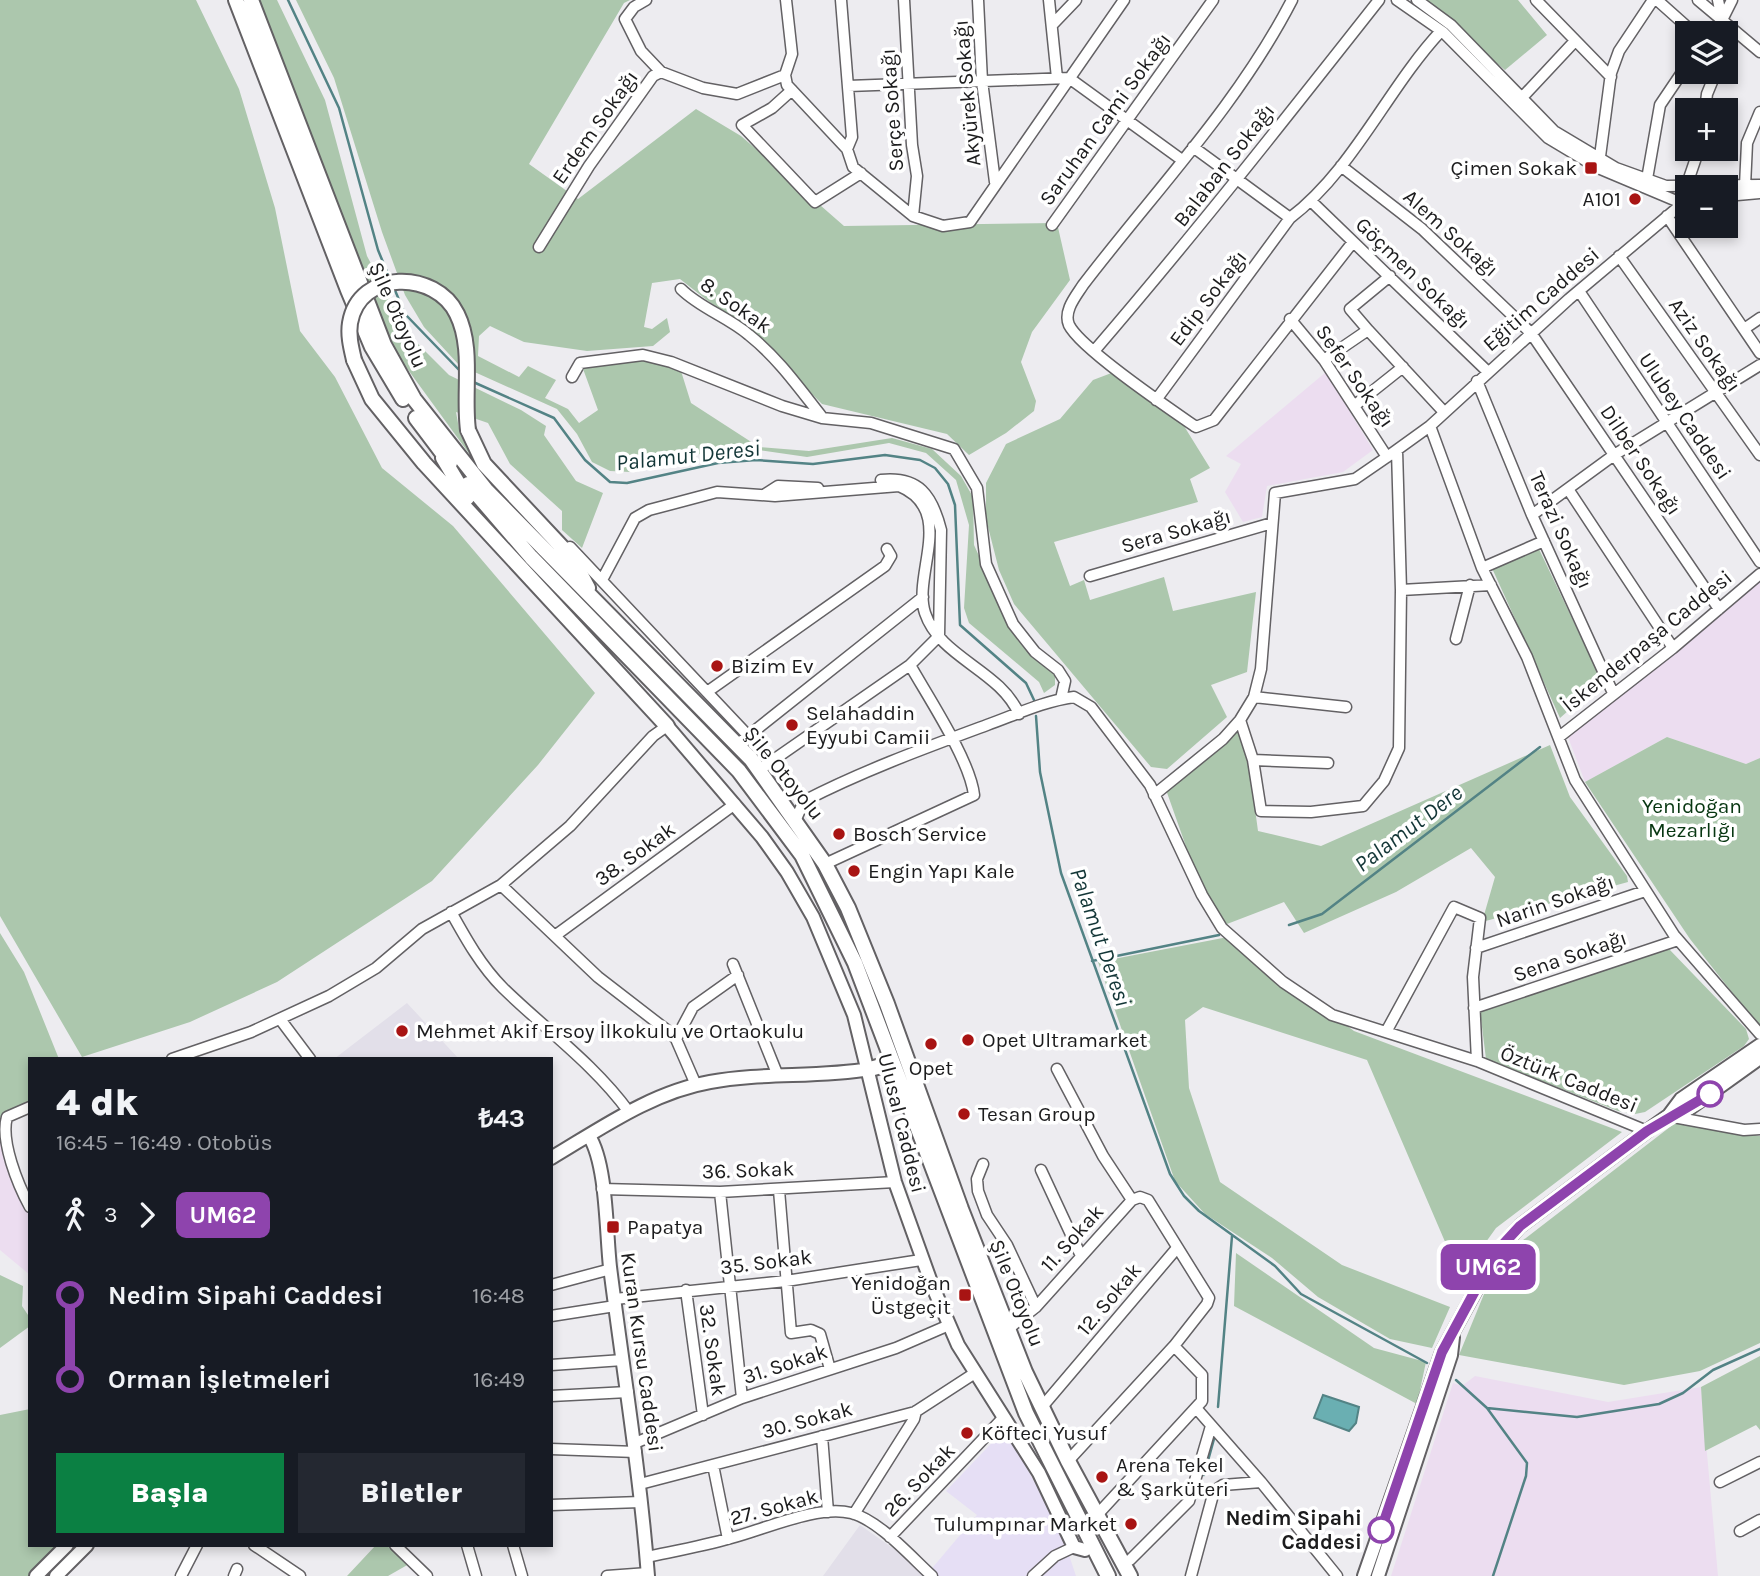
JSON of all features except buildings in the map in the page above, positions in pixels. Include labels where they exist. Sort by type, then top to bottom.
[{"type":"highway","name":"Şile Otoyolu","points":[[236,0],[372,347],[435,446],[531,557],[739,771],[772,811],[802,855],[855,963],[1026,1413],[1108,1576]]},
{"type":"highway","name":"Şile Otoyolu","points":[[251,0],[384,345],[414,399],[487,491],[597,605],[742,741],[759,770],[825,864],[848,908],[887,1004],[961,1209],[1008,1329],[1068,1461],[1130,1576]]},
{"type":"highway","points":[[597,605],[572,558],[484,464],[468,430],[464,331],[456,310],[440,293],[400,281],[383,284],[369,291],[354,309],[349,324],[354,360],[372,399],[394,428],[489,535],[667,726]]},
{"type":"highway","points":[[435,446],[489,535]]},
{"type":"highway","points":[[870,1069],[892,1063]]},
{"type":"highway","points":[[1026,1413],[1080,1548],[1099,1576]]},
{"type":"highway","points":[[1097,1515],[1139,1576]]},
{"type":"main road","name":"Ulusal Caddesi","points":[[667,726],[735,804],[787,872],[813,917],[854,1015],[870,1069],[895,1182],[921,1259],[949,1325],[975,1373],[1039,1473],[1080,1548]]},
{"type":"main road","points":[[1668,1116],[1681,1099],[1760,1045]]},
{"type":"main road","points":[[1364,1576],[1442,1352],[1496,1252],[1520,1226],[1647,1131],[1668,1116],[1690,1108],[1760,1058]]},
{"type":"main road","points":[[553,1157],[629,1112],[696,1085],[870,1069]]},
{"type":"main road","name":"Kuran Kursu Caddesi","points":[[589,1136],[599,1160],[615,1303],[636,1448],[648,1575]]},
{"type":"main road","points":[[1378,1576],[1451,1355],[1454,1330]]},
{"type":"main road","points":[[36,1576],[65,1547]]},
{"type":"main road","points":[[56,1576],[85,1547]]},
{"type":"street","points":[[646,0],[634,7],[625,19],[641,51],[661,72]]},
{"type":"street","points":[[786,0],[792,54],[785,75],[792,90],[847,149],[853,167],[913,216],[943,226],[970,222],[995,182],[1124,0]]},
{"type":"street","points":[[841,0],[852,137],[847,149]]},
{"type":"street","name":"Serçe Sokağı","points":[[904,0],[908,83],[917,176],[913,216]]},
{"type":"street","name":"Akyürek Sokağı","points":[[978,0],[982,81],[995,182]]},
{"type":"street","points":[[1049,0],[1057,78]]},
{"type":"street","points":[[1053,24],[1076,0]]},
{"type":"street","name":"Saruhan Cami Sokağı","points":[[1052,226],[1213,0]]},
{"type":"street","points":[[1292,0],[1271,40],[1193,147],[1071,304],[1067,315],[1069,325],[1156,400],[1196,427],[1214,420],[1290,319],[1353,242]]},
{"type":"street","name":"Balaban Sokağı","points":[[1095,350],[1199,230],[1236,177],[1379,0]]},
{"type":"street","points":[[1396,0],[1441,31],[1518,102]]},
{"type":"street","points":[[1417,0],[1451,25],[1548,138],[1675,200]]},
{"type":"street","points":[[1536,0],[1611,77]]},
{"type":"street","points":[[1599,164],[1611,77],[1619,51],[1655,0],[1680,21]]},
{"type":"street","points":[[1698,0],[1760,52]]},
{"type":"street","points":[[1718,0],[1722,20]]},
{"type":"street","points":[[1722,20],[1732,0]]},
{"type":"street","name":"Edip Sokağı","points":[[1156,400],[1290,218],[1312,202],[1441,31]]},
{"type":"street","points":[[1518,102],[1574,42]]},
{"type":"street","name":"Erdem Sokağı","points":[[539,247],[628,108],[653,76],[661,72],[703,88],[737,94],[785,75]]},
{"type":"street","points":[[848,86],[1069,78],[1182,160]]},
{"type":"street","points":[[1647,179],[1660,105],[1675,83]]},
{"type":"street","points":[[792,90],[772,108],[742,125],[815,202],[861,173]]},
{"type":"street","points":[[1745,186],[1747,143],[1757,125],[1760,112]]},
{"type":"street","points":[[1193,147],[1290,218]]},
{"type":"street","points":[[1599,164],[1666,186],[1675,186]]},
{"type":"street","name":"Alem Sokağı","points":[[1341,166],[1422,229],[1531,333]]},
{"type":"street","points":[[1738,186],[1760,185]]},
{"type":"street","points":[[1738,195],[1760,193]]},
{"type":"street","name":"Göçmen Sokağı","points":[[1312,202],[1488,372]]},
{"type":"street","name":"Eğitim Caddesi","points":[[1272,523],[1275,493],[1355,479],[1397,450],[1430,426],[1579,290],[1675,210]]},
{"type":"street","points":[[1667,216],[1760,353]]},
{"type":"street","name":"Aziz Sokağı","points":[[1619,256],[1760,455]]},
{"type":"street","points":[[1390,276],[1350,309],[1444,412]]},
{"type":"street","name":"8. Sokak","points":[[681,289],[690,298],[751,336],[781,365],[822,418]]},
{"type":"street","name":"Ulubey Caddesi","points":[[1579,290],[1760,562]]},
{"type":"street","points":[[1744,329],[1760,318]]},
{"type":"street","name":"Sefer Sokağı","points":[[1290,319],[1324,360],[1387,457]]},
{"type":"street","points":[[1324,360],[1368,330]]},
{"type":"street","name":"Dilber Sokağı","points":[[1531,333],[1719,609]]},
{"type":"street","points":[[572,377],[580,363],[643,355],[671,362],[782,406],[822,418],[871,424],[954,449],[976,488],[986,564],[997,592],[1013,624],[1035,652],[1058,670],[1065,681],[1061,699],[950,739],[804,802],[796,820]]},
{"type":"street","points":[[1532,514],[1614,455],[1760,365]]},
{"type":"street","points":[[1354,406],[1404,367]]},
{"type":"street","name":"Terazi Sokağı","points":[[1477,381],[1532,514],[1614,694]]},
{"type":"street","points":[[1430,426],[1482,568],[1527,657],[1575,780],[1678,940],[1760,1034]]},
{"type":"street","points":[[1240,720],[1253,760],[1261,811],[1311,812],[1363,806],[1384,781],[1399,748],[1401,590],[1397,450]]},
{"type":"street","points":[[759,770],[910,665],[939,636],[941,530],[930,500],[915,484],[896,479],[820,488],[778,486],[764,495]]},
{"type":"street","points":[[602,580],[635,518],[649,510],[717,492],[764,495],[816,493],[883,485],[910,491],[925,513],[931,541],[923,610],[939,636],[989,675],[1019,713]]},
{"type":"street","points":[[1568,489],[1673,648]]},
{"type":"street","points":[[1154,795],[1223,739],[1240,720],[1254,697],[1261,669],[1272,523]]},
{"type":"street","name":"Sera Sokağı","points":[[1090,576],[1272,523]]},
{"type":"street","points":[[1482,568],[1544,541]]},
{"type":"street","points":[[567,544],[707,692],[742,741],[772,761],[804,802]]},
{"type":"street","points":[[707,692],[885,566],[891,556],[887,549]]},
{"type":"street","name":"İskenderpaşa Caddesi","points":[[1559,737],[1673,648],[1760,574]]},
{"type":"street","points":[[1456,639],[1470,585]]},
{"type":"street","points":[[1401,590],[1491,585]]},
{"type":"street","points":[[742,741],[923,597]]},
{"type":"street","points":[[648,655],[669,651]]},
{"type":"street","points":[[825,864],[974,795],[973,784],[910,665]]},
{"type":"street","name":"Öztürk Caddesi","points":[[1061,699],[1074,697],[1091,707],[1154,795],[1202,895],[1222,929],[1283,982],[1332,1015],[1477,1061],[1647,1131]]},
{"type":"street","points":[[1254,697],[1346,707]]},
{"type":"street","points":[[177,1057],[280,1019],[352,983],[422,929],[501,885],[570,826],[653,736],[667,726]]},
{"type":"street","points":[[1253,760],[1328,763]]},
{"type":"street","name":"38. Sokak","points":[[556,935],[735,804]]},
{"type":"street","points":[[501,885],[598,977],[676,1040],[696,1085]]},
{"type":"street","name":"Narin Sokağı","points":[[1476,948],[1645,891]]},
{"type":"street","points":[[1386,1032],[1454,907],[1480,918],[1473,977],[1477,1061]]},
{"type":"street","points":[[451,912],[472,949],[503,988],[578,1055],[629,1112]]},
{"type":"street","name":"Sena Sokağı","points":[[1474,1008],[1678,940]]},
{"type":"street","points":[[733,964],[778,1076]]},
{"type":"street","points":[[676,1040],[693,1007],[738,975]]},
{"type":"street","points":[[280,1019],[308,1057]]},
{"type":"street","points":[[184,1057],[191,1052]]},
{"type":"street","points":[[1057,1069],[1103,1156],[1132,1200],[1148,1200],[1209,1298],[1174,1346],[1068,1461]]},
{"type":"street","points":[[28,1108],[7,1117],[5,1136],[10,1159],[28,1202]]},
{"type":"street","points":[[1668,1116],[1744,1130],[1760,1129]]},
{"type":"street","points":[[983,1164],[977,1179],[978,1191],[987,1215],[1007,1245],[1036,1307]]},
{"type":"street","points":[[1041,1170],[1082,1256]]},
{"type":"street","name":"36. Sokak","points":[[602,1189],[720,1192],[895,1182]]},
{"type":"street","points":[[779,1190],[791,1333],[811,1330],[820,1334],[830,1369]]},
{"type":"street","points":[[720,1192],[741,1398]]},
{"type":"street","name":"11. Sokak","points":[[1008,1329],[1036,1307],[1132,1200]]},
{"type":"street","name":"12. Sokak","points":[[1042,1407],[1177,1248]]},
{"type":"street","name":"35. Sokak","points":[[553,1316],[686,1290],[786,1280],[921,1259]]},
{"type":"street","points":[[553,1284],[611,1269]]},
{"type":"street","name":"32. Sokak","points":[[686,1290],[703,1415]]},
{"type":"street","name":"31. Sokak","points":[[636,1448],[741,1398],[896,1348],[949,1325]]},
{"type":"street","points":[[1097,1515],[1202,1401],[1202,1375],[1174,1346]]},
{"type":"street","points":[[553,1365],[623,1360]]},
{"type":"street","name":"30. Sokak","points":[[640,1484],[916,1411],[975,1373]]},
{"type":"street","points":[[553,1396],[628,1392]]},
{"type":"street","points":[[1196,1408],[1261,1482],[1337,1576]]},
{"type":"street","points":[[855,1514],[914,1419],[916,1411]]},
{"type":"street","name":"26. Sokak","points":[[890,1537],[1004,1417]]},
{"type":"street","points":[[1130,1560],[1189,1501],[1211,1426]]},
{"type":"street","points":[[821,1436],[828,1512]]},
{"type":"street","points":[[553,1449],[636,1448]]},
{"type":"street","points":[[1720,1482],[1760,1462]]},
{"type":"street","points":[[713,1465],[728,1539]]},
{"type":"street","points":[[1191,1576],[1214,1491],[1223,1485],[1261,1482]]},
{"type":"street","points":[[553,1505],[641,1502]]},
{"type":"street","name":"27. Sokak","points":[[647,1557],[828,1512],[855,1514],[890,1537],[932,1576]]},
{"type":"street","points":[[1740,1531],[1760,1520]]},
{"type":"street","points":[[181,1576],[196,1547]]},
{"type":"street","points":[[257,1547],[300,1576]]},
{"type":"street","points":[[397,1547],[427,1576]]},
{"type":"street","points":[[468,1547],[476,1576]]},
{"type":"street","points":[[514,1547],[522,1576]]},
{"type":"street","points":[[1033,1576],[1055,1556],[1080,1548]]},
{"type":"street","points":[[607,1576],[648,1575]]},
{"type":"shaded area","points":[[1326,372],[1373,450],[1343,472],[1267,486],[1262,517],[1243,522],[1225,492],[1241,464],[1226,456]]},
{"type":"shaded area","points":[[1760,581],[1760,758],[1746,764],[1667,737],[1585,782],[1568,737]]},
{"type":"shaded area","name":"Mehmet Akif Ersoy İlkokulu ve Ortaokulu","points":[[407,1003],[457,1057],[337,1057]]},
{"type":"shaded area","points":[[0,1135],[28,1208],[28,1273],[0,1250]]},
{"type":"shaded area","points":[[1475,1376],[1608,1402],[1701,1387],[1718,1576],[1391,1576],[1453,1383],[1462,1386]]},
{"type":"shaded area","points":[[1006,1428],[1063,1537],[1076,1576],[931,1576],[928,1573],[977,1515],[946,1491]]},
{"type":"shaded area","points":[[860,1525],[928,1573],[925,1576],[823,1576]]},
{"type":"green space","points":[[0,0],[196,0],[239,89],[275,208],[300,331],[335,377],[382,468],[453,526],[595,693],[538,765],[432,881],[277,982],[190,1022],[82,1057],[0,916]]},
{"type":"green space","points":[[259,0],[277,0],[325,100],[367,256],[408,334],[449,375],[521,410],[546,426],[544,435],[576,481],[603,493],[582,548],[562,530],[562,511],[510,464],[488,423],[456,412],[460,434],[473,459],[398,356],[367,284]]},
{"type":"green space","points":[[296,0],[630,0],[624,3],[529,164],[578,199],[696,109],[741,136],[844,226],[1057,223],[1070,280],[1032,332],[1021,362],[1036,401],[1034,411],[1006,433],[969,455],[947,434],[822,404],[759,341],[680,279],[652,283],[644,327],[652,329],[667,318],[670,332],[653,346],[587,351],[524,342],[490,326],[479,336],[478,356],[519,377],[528,366],[556,380],[545,398],[568,409],[579,423],[598,410],[582,366],[641,357],[681,371],[691,403],[759,447],[809,451],[892,438],[932,449],[961,476],[973,497],[974,545],[1015,635],[1055,675],[1055,685],[1044,693],[1039,682],[969,623],[964,608],[969,525],[956,480],[926,453],[889,443],[807,457],[758,450],[704,453],[630,472],[610,471],[592,462],[577,434],[557,409],[459,365],[424,327],[405,295],[382,232],[334,78]]},
{"type":"green space","points":[[1418,0],[1518,0],[1547,35],[1505,70]]},
{"type":"green space","points":[[1122,369],[1184,426],[1210,468],[1190,479],[1198,502],[1054,542],[1070,586],[1084,580],[1090,600],[1164,577],[1173,611],[1256,592],[1247,672],[1211,685],[1227,717],[1167,769],[1151,767],[1014,604],[999,570],[986,519],[986,483],[1006,444],[1060,419],[1093,380]]},
{"type":"green space","points":[[1538,547],[1602,681],[1560,718],[1491,566]]},
{"type":"green space","points":[[1244,728],[1258,831],[1321,846],[1550,745],[1570,797],[1627,876],[1628,882],[1482,922],[1495,877],[1471,848],[1396,892],[1304,933],[1284,902],[1227,924],[1206,903],[1165,787],[1172,775]]},
{"type":"green space","name":"Yenidoğan Mezarlığı","points":[[1667,737],[1746,764],[1760,758],[1760,1028],[1690,939],[1585,782]]},
{"type":"green space","points":[[0,933],[24,972],[58,1057],[28,1057],[28,1105],[0,1117]]},
{"type":"green space","points":[[1228,937],[1354,1031],[1622,1132],[1496,1228],[1458,1281],[1455,1265],[1367,1060],[1203,1007],[1185,1020],[1189,1088],[1220,1182],[1342,1265],[1450,1307],[1432,1348],[1390,1339],[1318,1297],[1272,1258],[1205,1214],[1175,1181],[1098,962]]},
{"type":"green space","points":[[1669,949],[1746,1029],[1749,1039],[1744,1046],[1645,1112],[1635,1114],[1618,1111],[1486,1059],[1480,1011]]},
{"type":"green space","points":[[1679,1120],[1760,1136],[1760,1343],[1700,1371],[1624,1385],[1459,1355],[1491,1277],[1518,1244]]},
{"type":"green space","points":[[1236,1253],[1374,1348],[1426,1362],[1417,1404],[1234,1306]]},
{"type":"green space","points":[[0,1275],[23,1286],[22,1306],[28,1315],[28,1327],[0,1348]]},
{"type":"green space","points":[[1760,1356],[1760,1430],[1756,1425],[1705,1451],[1701,1387]]},
{"type":"green space","points":[[28,1409],[28,1547],[58,1547],[29,1576],[0,1576],[0,1415]]},
{"type":"green space","points":[[374,1547],[388,1547],[409,1564],[388,1576],[347,1576]]},
{"type":"water","points":[[1323,1395],[1359,1407],[1356,1423],[1349,1431],[1314,1418]]},
{"type":"waterway","name":"Palamut Deresi","points":[[288,0],[339,108],[378,250],[390,279]]},
{"type":"waterway","name":"Palamut Deresi","points":[[394,288],[405,314],[461,372]]},
{"type":"waterway","name":"Palamut Deresi","points":[[471,381],[554,418],[585,460],[610,482],[627,483],[718,463],[756,460],[813,464],[885,455],[920,460],[935,468],[948,484],[955,505],[960,625],[1026,683],[1034,700]]},
{"type":"waterway","name":"Palamut Deresi","points":[[1036,716],[1040,772],[1061,873],[1170,1174],[1184,1196],[1199,1211],[1275,1266],[1301,1294],[1427,1363]]},
{"type":"waterway","name":"Palamut Dere","points":[[1289,925],[1322,914],[1540,747]]},
{"type":"waterway","name":"Palamut Dere","points":[[1092,961],[1219,935]]},
{"type":"waterway","points":[[1218,1407],[1232,1236]]},
{"type":"waterway","name":"Palamut Dere","points":[[1487,1408],[1577,1417],[1659,1404],[1683,1393],[1713,1370],[1760,1349]]},
{"type":"waterway","points":[[1456,1380],[1487,1408],[1527,1463],[1526,1476],[1493,1576]]},
{"type":"waterway","points":[[1204,1475],[1214,1439]]},
{"type":"bus line","name":"UM62","points":[[1381,1530],[1442,1352],[1496,1252],[1520,1226],[1647,1131],[1668,1116],[1690,1108],[1710,1094]]},
{"type":"place","name":"Çimen Sokak","points":[[1591,168]]},
{"type":"place","name":"A101","points":[[1635,199]]},
{"type":"place","name":"Bizim Ev","points":[[717,666]]},
{"type":"place","name":"Selahaddin Eyyubi Camii","points":[[792,725]]},
{"type":"place","name":"Bosch Service","points":[[839,834]]},
{"type":"place","name":"Engin Yapı Kale","points":[[854,871]]},
{"type":"place","name":"Mehmet Akif Ersoy İlkokulu ve Ortaokulu","points":[[402,1031]]},
{"type":"place","name":"Opet Ultramarket","points":[[968,1040]]},
{"type":"place","name":"Opet","points":[[931,1044]]},
{"type":"place","name":"Tesan Group","points":[[964,1114]]},
{"type":"place","name":"Papatya","points":[[613,1227]]},
{"type":"place","name":"Yenidoğan Üstgeçit","points":[[965,1295]]},
{"type":"place","name":"Köfteci Yusuf","points":[[967,1433]]},
{"type":"place","name":"Arena Tekel & Şarküteri","points":[[1102,1477]]},
{"type":"place","name":"Tulumpınar Market","points":[[1131,1524]]},
{"type":"place","name":"Nedim Sipahi Caddesi","points":[[1381,1530]]}]
